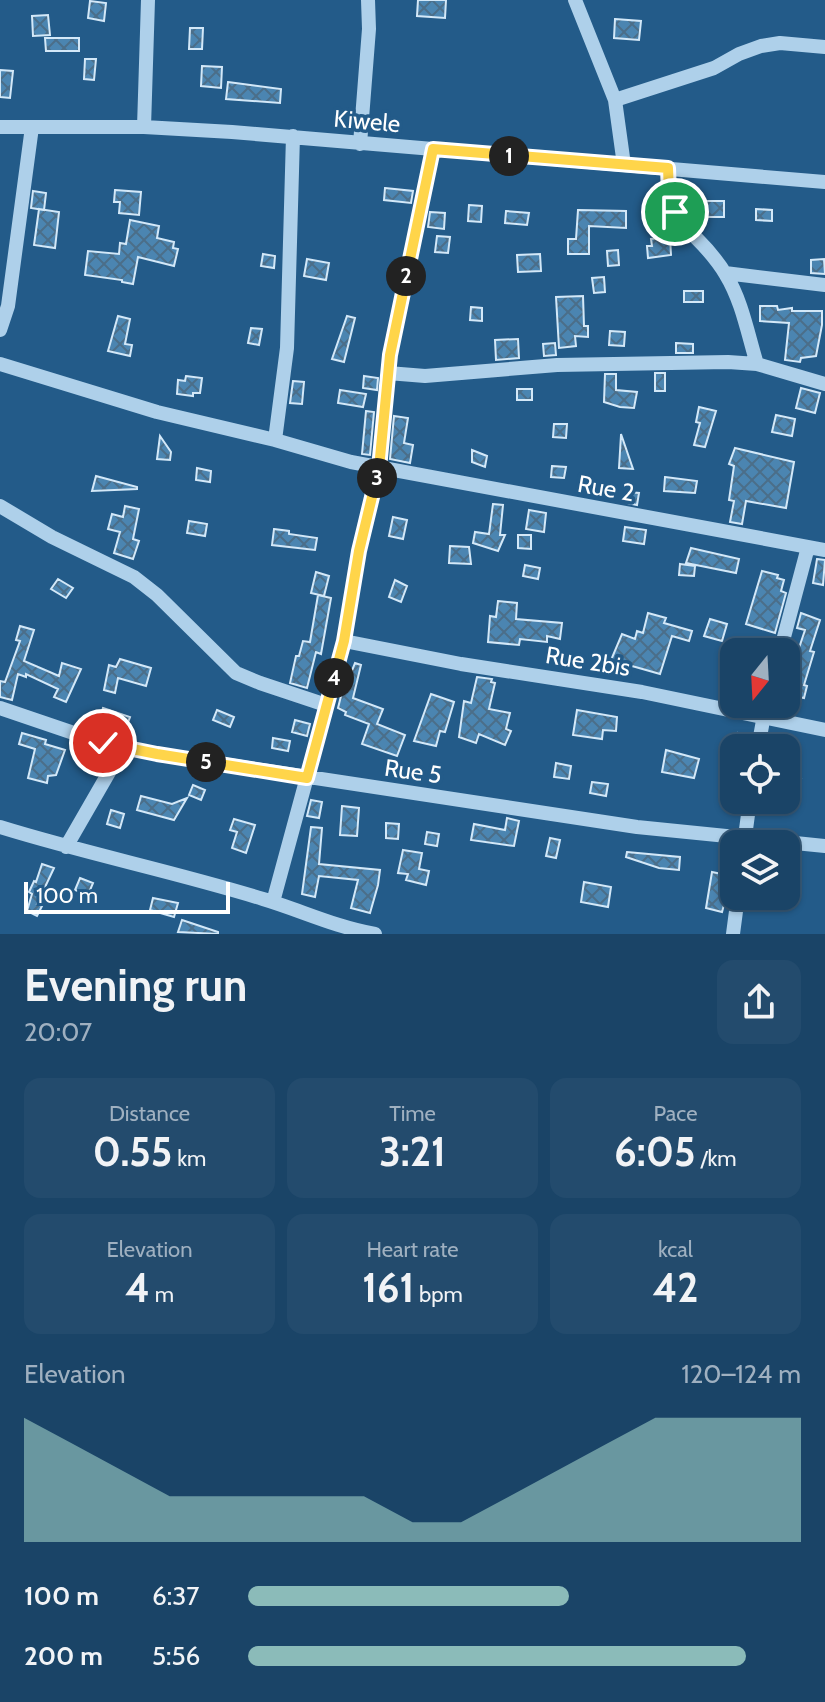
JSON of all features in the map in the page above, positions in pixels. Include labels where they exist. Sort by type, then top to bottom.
[{"type":"street","points":[[144,127],[148,0]]},
{"type":"street","points":[[360,144],[369,29],[368,0]]},
{"type":"street","points":[[575,0],[615,100],[624,165]]},
{"type":"street","points":[[615,100],[714,68],[761,46],[780,43],[825,47]]},
{"type":"street","name":"Kiwele","points":[[0,127],[144,127],[293,136],[825,182]]},
{"type":"street","points":[[0,330],[8,306],[32,127]]},
{"type":"street","points":[[275,440],[287,348],[293,136]]},
{"type":"street","points":[[273,902],[344,641],[359,551],[379,468],[396,322],[433,149]]},
{"type":"street","points":[[668,168],[669,193],[675,212],[725,273],[734,291],[757,364]]},
{"type":"street","points":[[725,273],[825,285]]},
{"type":"street","points":[[388,373],[425,376],[557,365],[728,362],[757,364],[825,384]]},
{"type":"street","name":"Rue 2","points":[[0,364],[157,412],[379,468],[825,550]]},
{"type":"street","points":[[0,506],[52,537],[143,583],[236,673],[326,705]]},
{"type":"street","points":[[784,638],[808,547]]},
{"type":"street","name":"Rue 2bis","points":[[344,641],[461,664],[720,704]]},
{"type":"street","name":"Rue 5","points":[[0,708],[123,748],[720,838]]},
{"type":"street","name":"Rue 2bis","points":[[786,718],[825,730]]},
{"type":"street","points":[[66,847],[123,748]]},
{"type":"street","points":[[0,827],[273,902],[300,914],[375,934]]},
{"type":"street","name":"Rue 5","points":[[800,844],[825,846]]},
{"type":"street","points":[[733,934],[736,910]]},
{"type":"building","points":[[418,0],[446,0],[445,18],[417,16]]},
{"type":"building","points":[[90,1],[106,3],[104,21],[88,18]]},
{"type":"building","points":[[48,15],[50,35],[33,36],[32,16]]},
{"type":"building","points":[[615,19],[641,21],[639,40],[614,38]]},
{"type":"building","points":[[190,28],[203,28],[202,49],[189,49]]},
{"type":"building","points":[[45,38],[79,38],[79,51],[46,51]]},
{"type":"building","points":[[85,59],[96,59],[94,80],[84,79]]},
{"type":"building","points":[[202,66],[222,67],[221,88],[201,86]]},
{"type":"building","points":[[0,70],[13,71],[10,98],[0,97]]},
{"type":"building","points":[[228,82],[281,89],[280,103],[226,99]]},
{"type":"building","points":[[385,188],[413,191],[411,203],[384,200]]},
{"type":"building","points":[[115,190],[141,192],[139,215],[119,213],[120,202],[114,202]]},
{"type":"building","points":[[33,191],[46,193],[44,210],[31,208]]},
{"type":"building","points":[[704,201],[724,201],[724,217],[704,217]]},
{"type":"building","points":[[469,205],[482,206],[481,222],[468,221]]},
{"type":"building","points":[[39,209],[59,212],[55,248],[34,245]]},
{"type":"building","points":[[756,209],[772,210],[772,221],[756,220]]},
{"type":"building","points":[[578,210],[626,211],[626,228],[589,226],[589,254],[568,254],[568,239],[576,239]]},
{"type":"building","points":[[506,211],[529,213],[527,225],[505,223]]},
{"type":"building","points":[[430,212],[445,213],[444,229],[428,227]]},
{"type":"building","points":[[130,220],[159,226],[157,238],[174,242],[173,248],[178,249],[174,266],[138,257],[133,284],[85,275],[88,251],[119,254],[120,243],[126,244]]},
{"type":"building","points":[[437,236],[450,237],[448,253],[435,252]]},
{"type":"building","points":[[670,237],[671,255],[648,258],[647,246],[652,246],[651,239]]},
{"type":"building","points":[[618,250],[619,265],[608,266],[607,251]]},
{"type":"building","points":[[263,254],[275,256],[274,268],[261,266]]},
{"type":"building","points":[[540,254],[541,271],[518,272],[517,255]]},
{"type":"building","points":[[307,259],[329,263],[326,280],[304,276]]},
{"type":"building","points":[[824,259],[825,274],[811,273],[811,260]]},
{"type":"building","points":[[604,277],[605,292],[594,293],[592,278]]},
{"type":"building","points":[[684,291],[703,291],[703,302],[684,302]]},
{"type":"building","points":[[583,296],[584,326],[588,326],[588,337],[575,336],[576,346],[559,348],[556,297]]},
{"type":"building","points":[[760,306],[777,306],[778,310],[822,311],[816,356],[801,358],[800,362],[785,360],[789,323],[760,321]]},
{"type":"building","points":[[471,307],[482,308],[482,321],[470,320]]},
{"type":"building","points":[[118,316],[130,319],[125,344],[132,345],[130,356],[108,351]]},
{"type":"building","points":[[347,316],[355,318],[344,362],[332,359]]},
{"type":"building","points":[[251,328],[262,329],[259,345],[248,343]]},
{"type":"building","points":[[610,331],[625,332],[624,346],[609,345]]},
{"type":"building","points":[[518,339],[519,358],[496,360],[495,340]]},
{"type":"building","points":[[555,343],[556,355],[544,356],[543,344]]},
{"type":"building","points":[[676,343],[693,344],[693,353],[676,353]]},
{"type":"building","points":[[655,373],[665,373],[665,391],[655,391]]},
{"type":"building","points":[[605,374],[616,374],[616,390],[637,392],[634,408],[604,402]]},
{"type":"building","points":[[186,376],[202,378],[200,393],[193,393],[193,396],[177,394],[178,380],[185,381]]},
{"type":"building","points":[[364,376],[378,378],[377,390],[363,388]]},
{"type":"building","points":[[293,381],[304,382],[302,404],[290,403]]},
{"type":"building","points":[[801,388],[820,393],[815,413],[796,408]]},
{"type":"building","points":[[517,389],[532,389],[532,400],[517,400]]},
{"type":"building","points":[[340,390],[366,394],[363,407],[338,403]]},
{"type":"building","points":[[699,407],[716,411],[705,447],[694,445],[700,423],[696,422]]},
{"type":"building","points":[[366,411],[374,412],[370,455],[362,454]]},
{"type":"building","points":[[776,415],[795,419],[792,436],[772,432]]},
{"type":"building","points":[[394,416],[408,418],[404,443],[413,445],[410,463],[390,459]]},
{"type":"building","points":[[554,424],[567,424],[566,438],[553,437]]},
{"type":"building","points":[[621,434],[633,469],[619,468]]},
{"type":"building","points":[[160,436],[171,452],[170,460],[157,459]]},
{"type":"building","points":[[735,448],[794,462],[786,508],[746,501],[742,524],[730,522],[734,501],[729,500],[734,466],[729,464]]},
{"type":"building","points":[[472,450],[487,456],[485,467],[472,462]]},
{"type":"building","points":[[552,466],[566,467],[564,478],[551,477]]},
{"type":"building","points":[[197,468],[211,471],[210,482],[196,480]]},
{"type":"building","points":[[96,476],[137,487],[137,489],[92,491]]},
{"type":"building","points":[[665,477],[697,481],[695,493],[664,491]]},
{"type":"building","points":[[628,492],[639,493],[637,505],[627,503]]},
{"type":"building","points":[[493,504],[503,505],[500,535],[505,535],[498,551],[473,543],[475,532],[489,534]]},
{"type":"building","points":[[125,506],[139,509],[133,539],[139,541],[133,559],[114,553],[120,532],[108,529],[112,514],[123,517]]},
{"type":"building","points":[[529,510],[546,513],[544,532],[526,529]]},
{"type":"building","points":[[393,517],[407,520],[403,539],[389,536]]},
{"type":"building","points":[[189,521],[207,524],[205,536],[187,533]]},
{"type":"building","points":[[625,527],[646,530],[644,544],[623,541]]},
{"type":"building","points":[[274,529],[317,538],[315,550],[272,545]]},
{"type":"building","points":[[518,535],[531,535],[531,549],[518,548]]},
{"type":"building","points":[[450,546],[469,547],[471,564],[449,563]]},
{"type":"building","points":[[691,548],[739,559],[736,573],[686,563]]},
{"type":"building","points":[[817,559],[825,560],[823,585],[813,583]]},
{"type":"building","points":[[680,564],[695,566],[694,576],[679,575]]},
{"type":"building","points":[[525,565],[540,568],[538,579],[523,576]]},
{"type":"building","points":[[762,571],[784,580],[781,591],[786,593],[775,633],[746,624]]},
{"type":"building","points":[[316,572],[329,576],[324,596],[311,593]]},
{"type":"building","points":[[58,579],[73,588],[66,598],[51,589]]},
{"type":"building","points":[[395,580],[407,586],[401,602],[389,597]]},
{"type":"building","points":[[318,595],[331,598],[321,654],[316,652],[307,688],[290,683],[303,641],[310,642]]},
{"type":"building","points":[[498,601],[517,603],[516,619],[562,623],[560,639],[547,636],[547,642],[520,639],[519,645],[488,642],[490,616],[496,617]]},
{"type":"building","points":[[648,613],[666,618],[664,623],[692,631],[689,641],[672,636],[660,674],[611,660],[622,634],[635,639],[637,631],[643,633]]},
{"type":"building","points":[[801,613],[820,620],[810,651],[814,652],[804,685],[807,686],[804,698],[800,697],[800,645],[805,630],[797,628]]},
{"type":"building","points":[[710,619],[727,624],[720,640],[704,636]]},
{"type":"building","points":[[20,626],[34,630],[24,661],[59,676],[62,663],[81,669],[66,702],[54,697],[58,689],[26,674],[26,677],[18,674],[12,700],[0,697],[0,681],[5,682],[20,641],[16,640]]},
{"type":"building","points":[[120,659],[151,668],[146,686],[118,678],[115,693],[104,690],[109,665],[116,667]]},
{"type":"building","points":[[355,663],[361,665],[353,698],[383,709],[377,724],[405,735],[397,756],[362,744],[369,724],[345,715],[346,712],[338,708],[347,672],[351,673]]},
{"type":"building","points":[[477,677],[492,679],[491,682],[495,683],[489,709],[510,713],[506,729],[511,731],[505,745],[479,734],[476,743],[459,737],[464,701],[471,703]]},
{"type":"building","points":[[431,694],[454,702],[445,732],[440,731],[436,746],[414,741]]},
{"type":"building","points":[[103,708],[130,717],[123,736],[98,726]]},
{"type":"building","points":[[217,710],[234,717],[230,727],[213,720]]},
{"type":"building","points":[[577,710],[617,717],[616,731],[603,730],[602,739],[573,735]]},
{"type":"building","points":[[295,720],[310,724],[307,736],[292,732]]},
{"type":"building","points":[[22,733],[65,750],[56,775],[48,776],[47,783],[28,778],[35,749],[19,744]]},
{"type":"building","points":[[273,738],[290,741],[288,751],[272,748]]},
{"type":"building","points":[[666,750],[699,759],[694,778],[662,772]]},
{"type":"building","points":[[556,763],[571,766],[569,779],[554,777]]},
{"type":"building","points":[[592,782],[608,784],[606,796],[590,793]]},
{"type":"building","points":[[193,785],[205,790],[201,800],[189,795]]},
{"type":"building","points":[[141,796],[172,804],[187,798],[174,820],[137,810]]},
{"type":"building","points":[[311,800],[322,802],[319,818],[307,816]]},
{"type":"building","points":[[342,806],[359,808],[357,836],[340,835]]},
{"type":"building","points":[[111,810],[124,814],[120,828],[107,824]]},
{"type":"building","points":[[507,818],[519,821],[514,846],[471,840],[474,824],[505,830]]},
{"type":"building","points":[[234,819],[255,825],[246,853],[232,848],[237,832],[230,830]]},
{"type":"building","points":[[386,823],[399,824],[398,839],[386,838]]},
{"type":"building","points":[[311,827],[322,828],[319,864],[380,870],[370,913],[351,908],[358,880],[319,876],[315,897],[302,894]]},
{"type":"building","points":[[427,832],[439,834],[437,846],[425,844]]},
{"type":"building","points":[[550,838],[560,840],[556,858],[546,856]]},
{"type":"building","points":[[403,850],[422,853],[419,869],[429,871],[426,885],[406,880],[408,874],[398,873]]},
{"type":"building","points":[[627,852],[680,857],[679,870],[659,868],[626,857]]},
{"type":"building","points":[[42,864],[54,868],[37,904],[42,906],[37,916],[27,911],[32,894],[29,892]]},
{"type":"building","points":[[712,872],[720,874],[722,912],[706,908]]},
{"type":"building","points":[[80,878],[93,883],[88,895],[75,890]]},
{"type":"building","points":[[584,882],[611,887],[608,907],[581,902]]},
{"type":"building","points":[[153,898],[178,903],[174,917],[150,910]]},
{"type":"building","points":[[182,920],[218,932],[218,934],[178,932]]},
{"type":"route","points":[[103,743],[307,778],[344,641],[359,551],[379,468],[390,355],[433,149],[668,168],[669,193],[675,212]]}]
